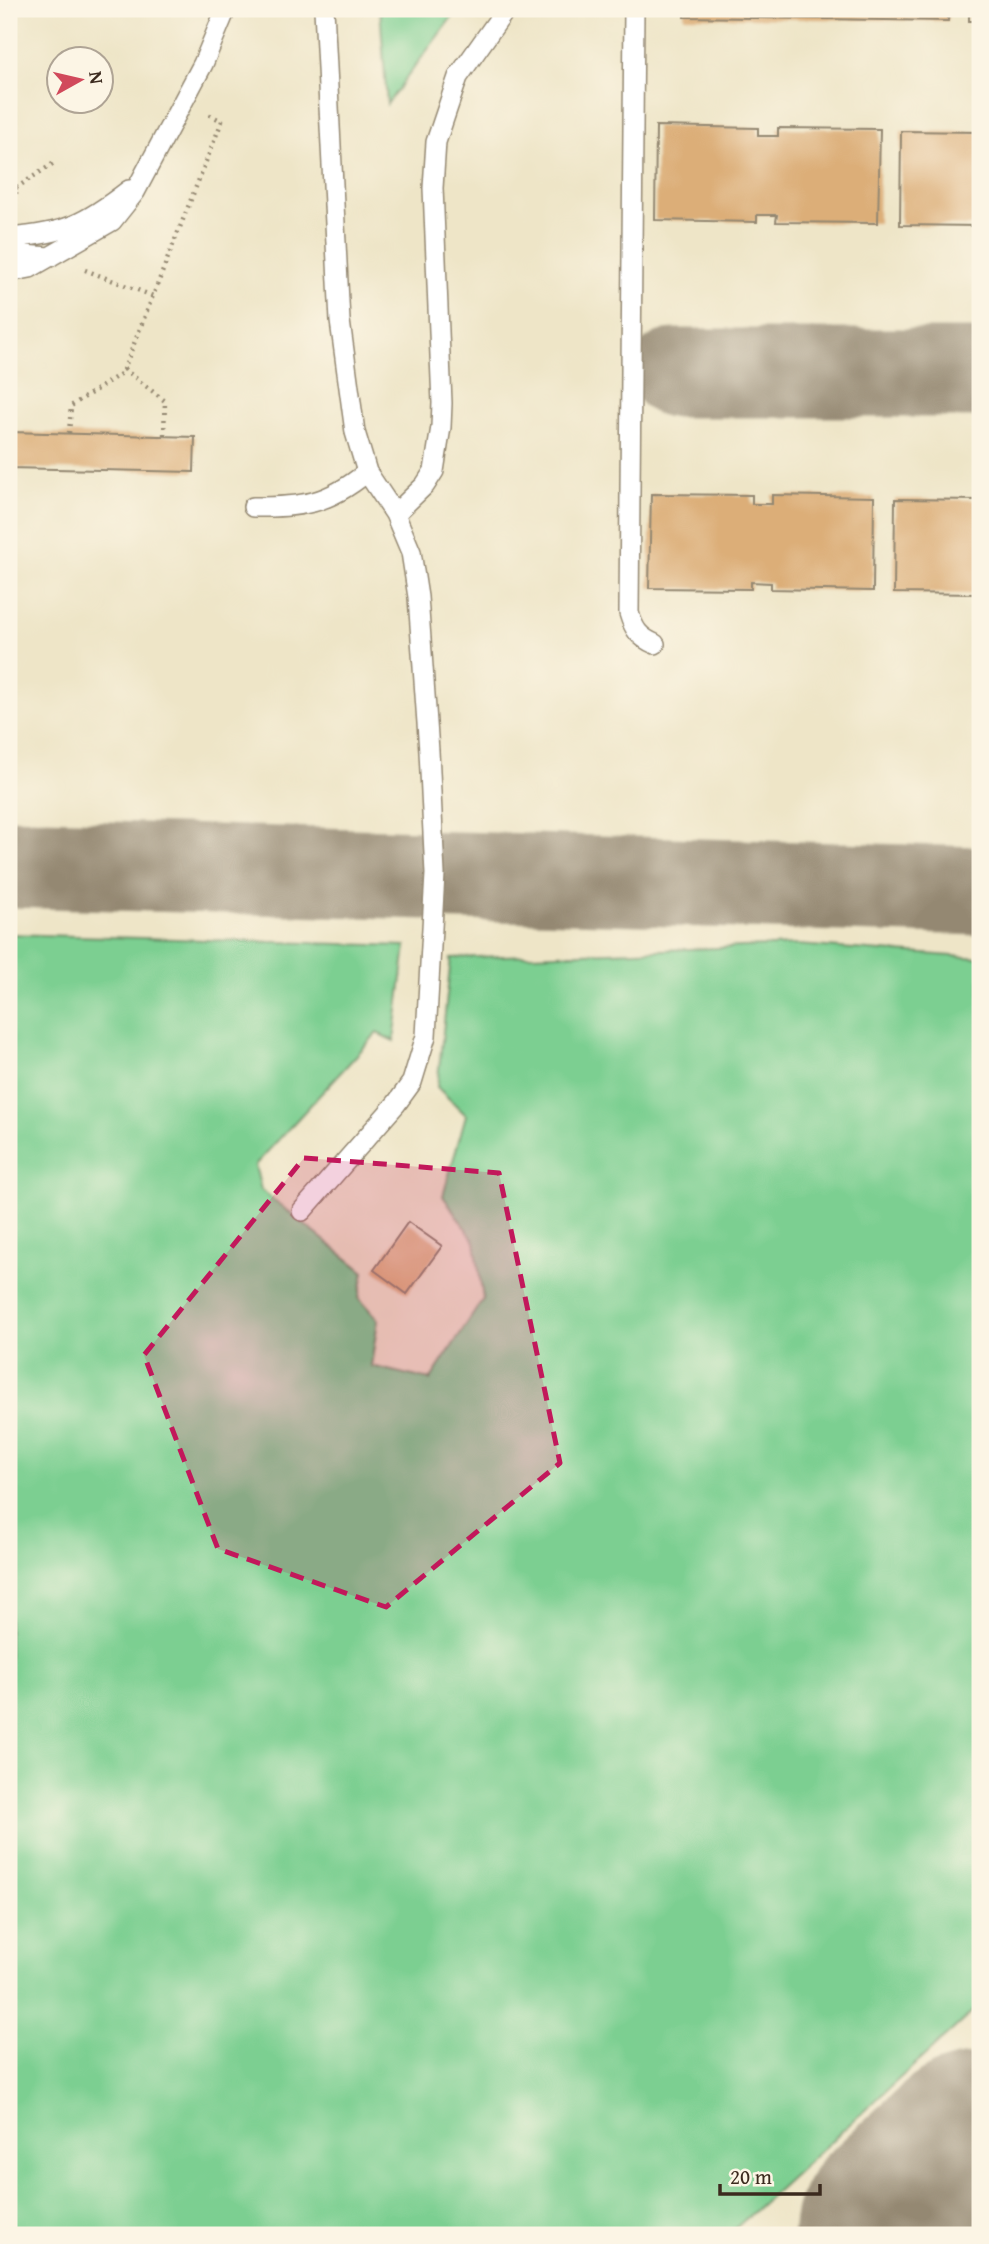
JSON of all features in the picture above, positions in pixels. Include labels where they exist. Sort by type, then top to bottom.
[{"type":"lane","points":[[9,272],[30,268],[112,221],[135,192],[203,64],[226,9]]},
{"type":"lane","points":[[302,1211],[412,1082],[426,1036],[435,874],[429,751],[411,552],[396,514],[367,472],[355,432],[340,321],[324,9]]},
{"type":"lane","points":[[396,514],[425,485],[434,471],[440,437],[442,403],[433,188],[436,142],[458,77],[506,9]]},
{"type":"lane","points":[[634,9],[629,613],[633,629],[642,639],[655,644]]},
{"type":"lane","points":[[9,238],[49,234],[89,219],[140,180]]},
{"type":"lane","points":[[9,254],[50,257]]},
{"type":"lane","points":[[253,507],[293,507],[325,500],[348,488],[367,472]]},
{"type":"path","points":[[69,433],[71,406],[122,373],[124,369],[222,121],[208,114]]},
{"type":"path","points":[[16,188],[54,163]]},
{"type":"path","points":[[9,184],[16,188]]},
{"type":"path","points":[[9,198],[16,196],[16,188]]},
{"type":"path","points":[[85,270],[153,296]]},
{"type":"path","points":[[124,369],[164,401],[164,436]]},
{"type":"highlighted area","points":[[304,1158],[499,1173],[560,1463],[386,1607],[218,1549],[144,1355]]},
{"type":"green space","points":[[380,9],[458,9],[387,104]]},
{"type":"green space","points":[[9,934],[406,946],[394,1041],[377,1033],[255,1165],[261,1190],[364,1272],[359,1298],[378,1320],[371,1366],[430,1380],[483,1299],[475,1242],[443,1196],[466,1115],[437,1087],[451,958],[798,945],[980,958],[980,2005],[728,2235],[9,2235]]},
{"type":"building","points":[[684,9],[949,9],[948,21],[684,17]]},
{"type":"building","points":[[969,9],[980,9],[980,21],[969,21]]},
{"type":"building","points":[[656,126],[758,128],[758,136],[778,136],[778,128],[880,129],[878,223],[776,222],[777,215],[757,215],[757,222],[655,220]]},
{"type":"building","points":[[901,131],[980,132],[980,226],[900,225]]},
{"type":"building","points":[[9,432],[195,437],[194,472],[9,468]]},
{"type":"building","points":[[651,494],[752,495],[752,504],[772,504],[772,495],[874,497],[873,591],[771,589],[771,583],[751,582],[751,589],[649,588]]},
{"type":"building","points":[[895,499],[980,500],[980,594],[894,593]]},
{"type":"building","points":[[408,1222],[442,1246],[407,1294],[374,1270]]},
{"type":"taxiway","points":[[674,373],[980,373]]},
{"type":"taxiway","points":[[9,863],[980,891]]},
{"type":"taxiway","points":[[933,2210],[980,2171]]},
{"type":"runway","points":[[906,2235],[980,2167]]}]
